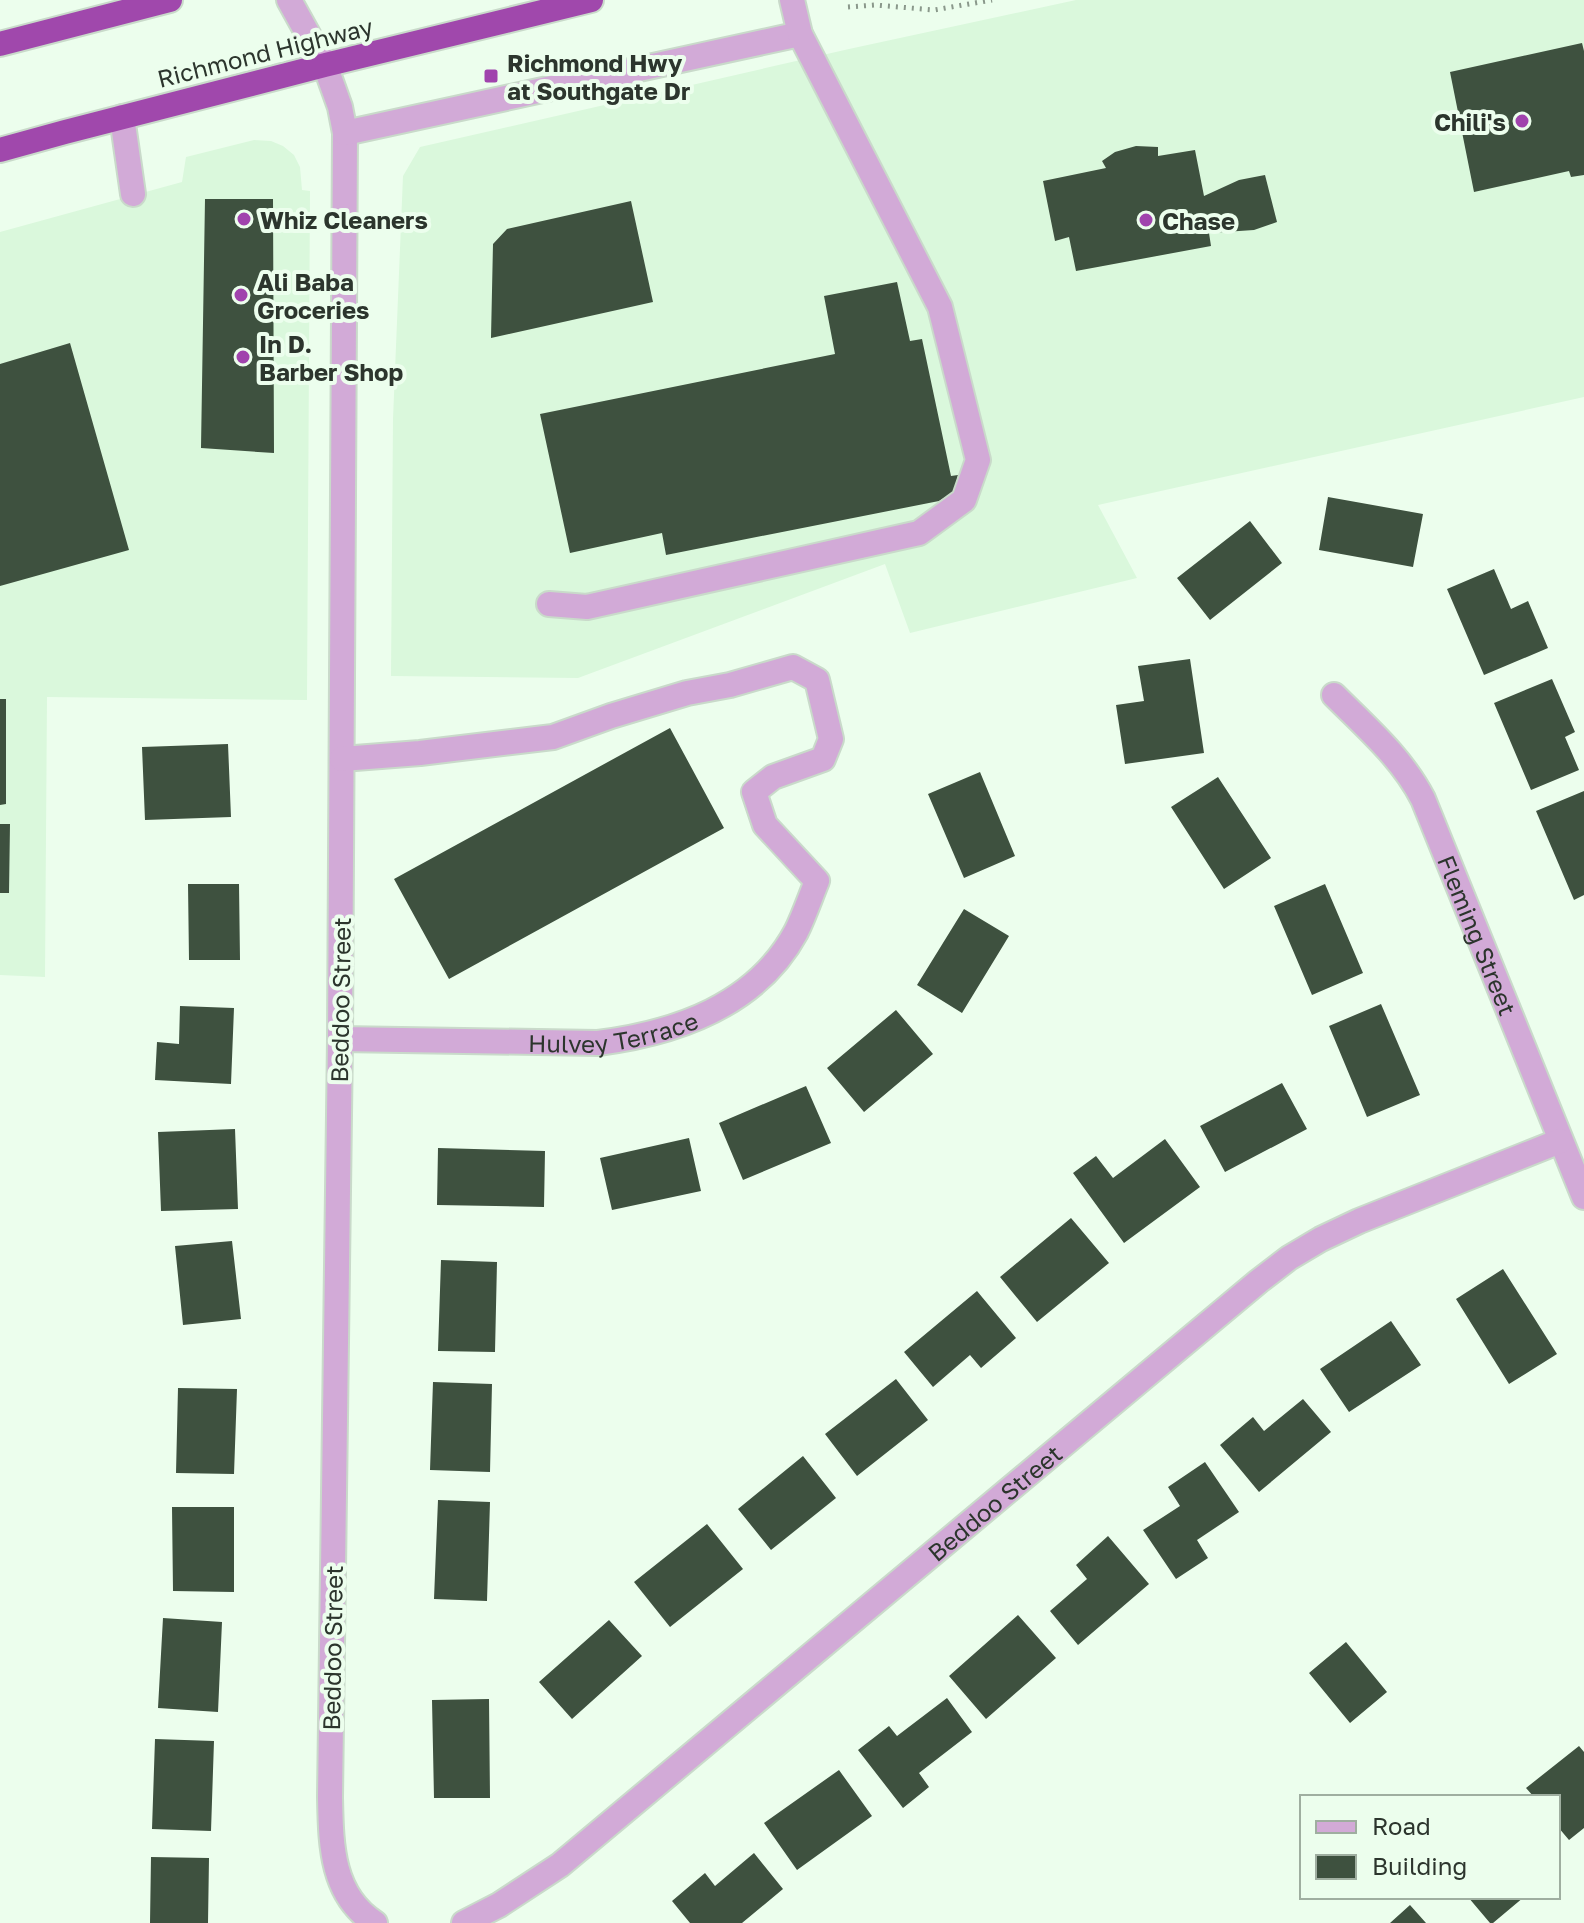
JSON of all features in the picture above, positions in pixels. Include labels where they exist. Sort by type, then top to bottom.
[{"type":"highway","points":[[0,44],[170,0]]},
{"type":"highway","name":"Richmond Highway","points":[[0,150],[325,65],[591,0]]},
{"type":"street","name":"Beddoo Street","points":[[289,0],[325,65],[340,107],[345,133],[340,1039],[330,1797],[331,1845],[342,1887],[352,1902],[375,1923]]},
{"type":"street","points":[[549,604],[587,607],[919,533],[964,500],[978,460],[940,307],[800,34],[792,0]]},
{"type":"street","points":[[345,133],[800,34]]},
{"type":"street","points":[[122,117],[133,194]]},
{"type":"street","name":"Hulvey Terrace","points":[[340,1039],[598,1043],[637,1038],[680,1026],[742,994],[770,970],[796,932],[817,881],[765,825],[754,792],[773,777],[823,759],[831,739],[817,680],[793,667],[730,685],[687,693],[553,737],[342,759]]},
{"type":"street","name":"Fleming Street","points":[[1334,695],[1397,758],[1423,799],[1584,1197]]},
{"type":"street","name":"Beddoo Street","points":[[464,1923],[499,1905],[560,1865],[1289,1258],[1359,1221],[1560,1141]]},
{"type":"path","points":[[848,7],[875,5],[934,10],[992,0]]},
{"type":"shaded area","points":[[1076,0],[1584,0],[1584,397],[1098,505],[1137,578],[910,633],[885,564],[578,678],[391,676],[393,419],[403,176],[420,147]]},
{"type":"shaded area","points":[[254,140],[271,141],[294,155],[300,167],[302,190],[310,191],[307,700],[47,697],[45,977],[0,975],[0,232],[182,182],[186,157]]},
{"type":"building","name":"Chili's","points":[[1582,43],[1584,175],[1571,177],[1569,171],[1474,192],[1450,72]]},
{"type":"building","points":[[1136,146],[1158,147],[1158,156],[1195,150],[1204,196],[1239,180],[1265,175],[1277,222],[1254,230],[1209,233],[1211,246],[1076,271],[1069,237],[1055,241],[1043,181],[1106,168],[1102,161],[1115,152]]},
{"type":"building","points":[[205,199],[273,199],[274,453],[201,448]]},
{"type":"building","points":[[631,201],[653,302],[491,338],[493,244],[507,229]]},
{"type":"building","points":[[897,282],[910,341],[922,339],[951,476],[958,475],[954,492],[939,501],[666,555],[662,533],[570,553],[540,414],[835,354],[824,296]]},
{"type":"building","points":[[70,343],[129,550],[0,586],[0,364]]},
{"type":"building","points":[[1328,497],[1423,514],[1413,567],[1319,550]]},
{"type":"building","points":[[1250,521],[1282,563],[1210,620],[1177,578]]},
{"type":"building","points":[[1494,569],[1511,609],[1528,601],[1548,648],[1484,675],[1447,589]]},
{"type":"building","points":[[1190,659],[1204,753],[1125,764],[1116,705],[1144,701],[1138,666]]},
{"type":"building","points":[[1552,679],[1575,732],[1565,737],[1579,770],[1531,790],[1494,703]]},
{"type":"building","points":[[0,699],[6,699],[6,804],[0,805]]},
{"type":"building","points":[[670,728],[724,828],[449,979],[394,879]]},
{"type":"building","points":[[228,744],[231,817],[145,820],[142,747]]},
{"type":"building","points":[[980,772],[1015,856],[964,878],[928,794]]},
{"type":"building","points":[[1218,777],[1271,858],[1224,889],[1171,807]]},
{"type":"building","points":[[1584,791],[1584,895],[1574,900],[1536,811]]},
{"type":"building","points":[[0,824],[10,824],[9,893],[0,893]]},
{"type":"building","points":[[188,884],[239,884],[240,960],[189,960]]},
{"type":"building","points":[[1325,884],[1363,973],[1312,995],[1274,906]]},
{"type":"building","points":[[964,909],[1009,936],[962,1013],[917,985]]},
{"type":"building","points":[[1381,1004],[1420,1095],[1367,1117],[1329,1026]]},
{"type":"building","points":[[180,1006],[234,1008],[231,1084],[155,1080],[157,1042],[179,1044]]},
{"type":"building","points":[[896,1010],[933,1054],[864,1112],[827,1068]]},
{"type":"building","points":[[1282,1083],[1307,1129],[1225,1172],[1200,1126]]},
{"type":"building","points":[[806,1086],[831,1143],[743,1180],[719,1123]]},
{"type":"building","points":[[235,1129],[238,1209],[161,1211],[158,1132]]},
{"type":"building","points":[[689,1138],[701,1191],[612,1210],[600,1158]]},
{"type":"building","points":[[1165,1139],[1200,1187],[1124,1243],[1073,1173],[1096,1156],[1113,1178]]},
{"type":"building","points":[[438,1148],[545,1151],[544,1207],[437,1205]]},
{"type":"building","points":[[1071,1218],[1109,1263],[1037,1322],[1000,1277]]},
{"type":"building","points":[[232,1241],[241,1319],[183,1325],[175,1246]]},
{"type":"building","points":[[441,1260],[497,1262],[495,1352],[438,1351]]},
{"type":"building","points":[[1503,1269],[1557,1354],[1509,1384],[1456,1299]]},
{"type":"building","points":[[977,1291],[1016,1338],[981,1368],[970,1355],[933,1387],[904,1352]]},
{"type":"building","points":[[1391,1321],[1421,1365],[1349,1412],[1320,1369]]},
{"type":"building","points":[[896,1379],[928,1420],[857,1476],[825,1434]]},
{"type":"building","points":[[433,1382],[492,1384],[490,1472],[430,1470]]},
{"type":"building","points":[[178,1388],[237,1389],[234,1474],[176,1473]]},
{"type":"building","points":[[1303,1399],[1331,1432],[1259,1492],[1220,1445],[1253,1417],[1264,1431]]},
{"type":"building","points":[[803,1456],[836,1498],[771,1550],[738,1509]]},
{"type":"building","points":[[1205,1462],[1239,1512],[1197,1540],[1208,1558],[1176,1579],[1143,1530],[1180,1506],[1168,1487]]},
{"type":"building","points":[[438,1500],[490,1502],[487,1601],[434,1599]]},
{"type":"building","points":[[172,1507],[234,1507],[234,1592],[173,1591]]},
{"type":"building","points":[[707,1524],[743,1569],[670,1627],[634,1582]]},
{"type":"building","points":[[1108,1536],[1149,1584],[1078,1645],[1050,1611],[1087,1579],[1076,1565]]},
{"type":"building","points":[[1018,1615],[1056,1658],[986,1719],[949,1676]]},
{"type":"building","points":[[163,1618],[222,1622],[218,1712],[158,1708]]},
{"type":"building","points":[[609,1620],[642,1656],[572,1719],[539,1682]]},
{"type":"building","points":[[1346,1642],[1387,1692],[1350,1723],[1309,1673]]},
{"type":"building","points":[[947,1698],[972,1732],[919,1773],[929,1787],[903,1808],[858,1750],[889,1726],[897,1736]]},
{"type":"building","points":[[489,1699],[490,1798],[434,1798],[432,1700]]},
{"type":"building","points":[[155,1739],[214,1741],[211,1831],[152,1829]]},
{"type":"building","points":[[1579,1746],[1584,1752],[1584,1828],[1569,1840],[1560,1829],[1560,1795],[1532,1795],[1526,1788]]},
{"type":"building","points":[[839,1770],[872,1816],[797,1870],[764,1823]]},
{"type":"building","points":[[754,1853],[783,1889],[742,1923],[690,1923],[672,1901],[705,1873],[715,1886]]},
{"type":"building","points":[[151,1857],[209,1858],[208,1923],[150,1923]]},
{"type":"building","points":[[1470,1899],[1522,1899],[1493,1923]]},
{"type":"building","points":[[1410,1905],[1426,1923],[1390,1923]]},
{"type":"place","name":"Richmond Hwy at Southgate Dr","points":[[491,76]]},
{"type":"place","name":"Chili's","points":[[1522,121]]},
{"type":"place","name":"Whiz Cleaners","points":[[244,219]]},
{"type":"place","name":"Chase","points":[[1146,220]]},
{"type":"place","name":"Ali Baba Groceries","points":[[241,295]]},
{"type":"place","name":"In D. Barber Shop","points":[[243,357]]}]
